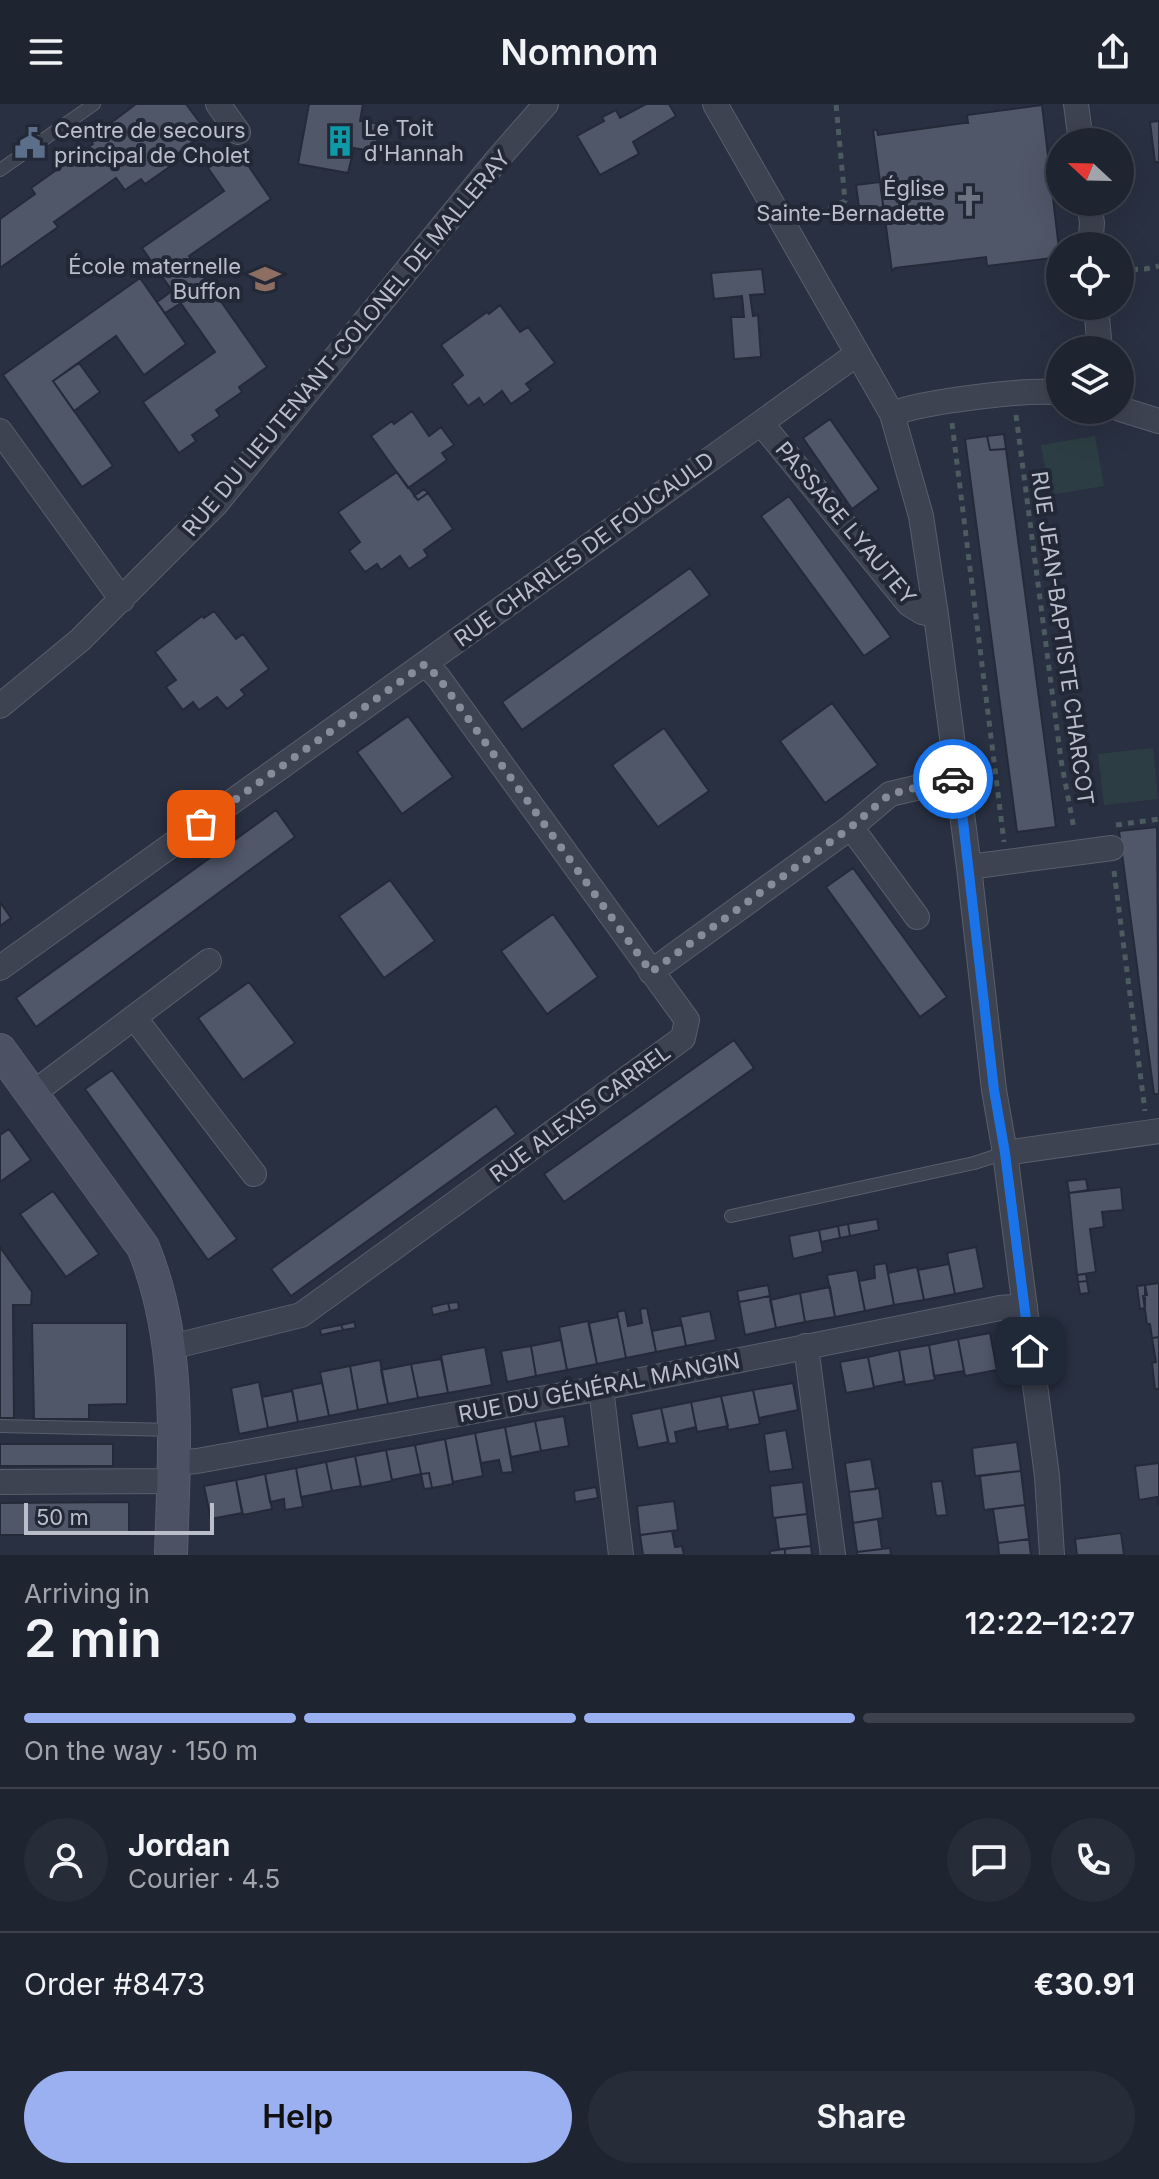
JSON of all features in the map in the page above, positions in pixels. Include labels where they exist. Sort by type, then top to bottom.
[{"type":"street","points":[[218,104],[238,132]]},
{"type":"street","name":"RUE DU LIEUTENANT-COLONEL DE MALLERAY","points":[[0,706],[70,649],[216,504],[546,104]]},
{"type":"street","points":[[715,104],[892,414],[921,516],[958,778],[994,1090],[1047,1476],[1052,1555]]},
{"type":"street","points":[[1076,104],[1079,128]]},
{"type":"street","name":"RUE CHARLES DE FOUCAULD","points":[[0,968],[857,354]]},
{"type":"street","points":[[892,414],[949,402],[1046,391]]},
{"type":"street","points":[[1134,413],[1159,421]]},
{"type":"street","name":"PASSAGE LYAUTEY","points":[[761,423],[909,604],[922,612],[936,615]]},
{"type":"street","points":[[0,431],[122,600]]},
{"type":"street","name":"RUE ALEXIS CARREL","points":[[171,1347],[301,1315],[683,1038],[687,1020],[446,688],[425,664]]},
{"type":"street","points":[[651,972],[851,827],[890,794],[958,778]]},
{"type":"street","points":[[851,827],[917,917]]},
{"type":"street","points":[[969,867],[1110,837]]},
{"type":"street","points":[[32,1094],[209,961]]},
{"type":"street","points":[[134,1017],[254,1174]]},
{"type":"street","points":[[0,1050],[143,1247],[160,1292],[171,1347],[171,1555]]},
{"type":"street","points":[[1005,1153],[1153,1132]]},
{"type":"street","name":"RUE DU GÉNÉRAL MANGIN","points":[[0,1482],[173,1472],[197,1461],[601,1388],[1000,1308],[1025,1306]]},
{"type":"street","points":[[806,1346],[833,1555]]},
{"type":"street","points":[[601,1388],[621,1555]]},
{"type":"lane","points":[[0,170],[94,104]]},
{"type":"lane","points":[[731,1216],[974,1163],[1005,1153]]},
{"type":"lane","points":[[0,1426],[173,1430]]},
{"type":"path","points":[[785,227],[845,201],[836,104]]},
{"type":"path","points":[[1134,269],[1159,266]]},
{"type":"path","name":"RUE JEAN-BAPTISTE CHARCOT","points":[[1012,394],[1061,760],[1074,831],[1086,829]]},
{"type":"path","points":[[949,402],[1006,861]]},
{"type":"path","points":[[1153,1132],[1110,837],[1159,819]]},
{"type":"shaded area","points":[[1095,436],[1104,486],[1050,495],[1041,445]]},
{"type":"shaded area","points":[[1153,748],[1158,799],[1104,805],[1098,754]]},
{"type":"building","points":[[136,104],[186,104],[206,131],[175,156],[178,161],[145,184],[141,179],[125,190],[116,178],[54,222],[58,227],[0,268],[0,219],[35,194],[31,188],[93,144],[88,136],[90,132],[96,129],[101,133]]},
{"type":"building","name":"Le Toit d'Hannah","points":[[309,104],[363,104],[360,121],[381,124],[375,152],[354,148],[348,173],[298,164]]},
{"type":"building","points":[[646,104],[669,104],[676,116],[633,142],[639,154],[600,175],[577,136],[604,121],[602,117],[616,110],[620,118]]},
{"type":"building","name":"Église Sainte-Bernadette","points":[[1042,105],[1046,139],[1046,216],[1055,216],[1057,232],[1046,232],[1046,259],[987,266],[986,257],[895,268],[892,271],[873,130],[877,130],[878,135],[968,123],[967,115]]},
{"type":"building","points":[[1159,121],[1159,162],[1155,162],[1150,122]]},
{"type":"building","points":[[237,149],[271,199],[189,256],[267,367],[239,387],[242,392],[216,410],[220,416],[192,435],[196,441],[179,453],[143,402],[215,352],[142,248],[224,191],[208,168]]},
{"type":"building","points":[[880,182],[885,220],[861,223],[856,185]]},
{"type":"building","points":[[762,269],[765,294],[750,295],[753,316],[758,315],[761,357],[734,359],[731,317],[744,317],[742,296],[714,299],[711,273]]},
{"type":"building","points":[[140,278],[186,344],[144,375],[116,336],[53,381],[113,466],[82,487],[3,375]]},
{"type":"building","points":[[172,291],[181,303],[165,313],[157,302]]},
{"type":"building","points":[[500,305],[520,332],[528,327],[555,363],[526,384],[531,390],[511,404],[502,391],[484,405],[479,398],[468,406],[452,384],[463,375],[441,345]]},
{"type":"building","points":[[79,363],[100,392],[74,411],[53,381]]},
{"type":"building","points":[[412,411],[429,436],[441,427],[454,445],[442,453],[447,460],[408,488],[371,436]]},
{"type":"building","points":[[830,419],[879,489],[852,509],[803,438]]},
{"type":"building","points":[[1004,434],[1006,449],[990,450],[987,436]]},
{"type":"building","points":[[987,436],[990,450],[1006,449],[1056,827],[1017,832],[965,439]]},
{"type":"building","points":[[397,472],[418,500],[428,493],[453,529],[424,550],[428,556],[409,569],[400,556],[381,570],[377,564],[365,572],[349,551],[360,542],[338,512]]},
{"type":"building","points":[[424,489],[428,493],[418,500],[414,496]]},
{"type":"building","points":[[789,496],[891,637],[864,656],[761,516]]},
{"type":"building","points":[[690,568],[710,595],[522,730],[502,702]]},
{"type":"building","points":[[214,611],[236,639],[243,634],[269,669],[241,690],[245,695],[227,709],[217,697],[199,710],[193,702],[183,710],[166,687],[176,680],[155,652],[202,616],[204,618]]},
{"type":"building","points":[[832,703],[878,765],[825,803],[780,741]]},
{"type":"building","points":[[408,716],[453,777],[402,814],[357,752]]},
{"type":"building","points":[[664,728],[709,791],[658,827],[612,765]]},
{"type":"building","points":[[276,810],[295,837],[36,1027],[16,998]]},
{"type":"building","points":[[1157,827],[1159,1094],[1154,1094],[1119,831]]},
{"type":"building","points":[[853,868],[947,997],[920,1017],[826,887]]},
{"type":"building","points":[[390,880],[435,941],[384,978],[339,916]]},
{"type":"building","points":[[0,902],[11,918],[0,926]]},
{"type":"building","points":[[553,914],[598,977],[547,1014],[501,951]]},
{"type":"building","points":[[249,982],[295,1043],[243,1080],[198,1018]]},
{"type":"building","points":[[734,1040],[754,1068],[564,1202],[544,1174]]},
{"type":"building","points":[[112,1070],[237,1239],[208,1260],[85,1089]]},
{"type":"building","points":[[496,1106],[516,1134],[291,1296],[271,1269]]},
{"type":"building","points":[[9,1129],[31,1160],[0,1182],[0,1135]]},
{"type":"building","points":[[1086,1179],[1088,1190],[1069,1193],[1067,1181]]},
{"type":"building","points":[[1121,1187],[1123,1210],[1102,1212],[1104,1227],[1090,1229],[1096,1272],[1077,1275],[1069,1193]]},
{"type":"building","points":[[53,1191],[99,1254],[66,1277],[20,1214]]},
{"type":"building","points":[[877,1219],[879,1230],[850,1236],[848,1224]]},
{"type":"building","points":[[848,1224],[850,1236],[840,1238],[838,1226]]},
{"type":"building","points":[[838,1226],[840,1238],[821,1242],[819,1230]]},
{"type":"building","points":[[819,1230],[823,1252],[793,1259],[789,1236]]},
{"type":"building","points":[[0,1247],[32,1292],[31,1305],[13,1305],[14,1418],[0,1418]]},
{"type":"building","points":[[976,1247],[984,1288],[955,1294],[947,1253]]},
{"type":"building","points":[[886,1263],[894,1305],[865,1311],[859,1281],[875,1278],[874,1265]]},
{"type":"building","points":[[949,1264],[955,1294],[924,1300],[918,1270]]},
{"type":"building","points":[[917,1267],[924,1300],[894,1305],[888,1273]]},
{"type":"building","points":[[857,1270],[865,1311],[835,1317],[827,1275]]},
{"type":"building","points":[[1086,1274],[1087,1281],[1078,1282],[1077,1275]]},
{"type":"building","points":[[1087,1281],[1089,1293],[1080,1294],[1078,1282]]},
{"type":"building","points":[[1159,1283],[1159,1337],[1152,1338],[1143,1296],[1147,1295],[1145,1285]]},
{"type":"building","points":[[768,1285],[770,1296],[739,1302],[737,1291]]},
{"type":"building","points":[[1145,1285],[1145,1308],[1140,1309],[1137,1286]]},
{"type":"building","points":[[830,1287],[835,1317],[805,1322],[800,1293]]},
{"type":"building","points":[[800,1293],[805,1322],[776,1328],[770,1300]]},
{"type":"building","points":[[770,1296],[776,1328],[745,1335],[739,1302]]},
{"type":"building","points":[[458,1302],[459,1309],[450,1311],[448,1303]]},
{"type":"building","points":[[448,1303],[450,1311],[433,1315],[431,1307]]},
{"type":"building","points":[[647,1308],[656,1352],[626,1358],[617,1312],[625,1310],[628,1326],[642,1323],[640,1309]]},
{"type":"building","points":[[710,1311],[716,1340],[686,1346],[680,1317]]},
{"type":"building","points":[[618,1317],[626,1358],[597,1364],[589,1323]]},
{"type":"building","points":[[588,1321],[597,1364],[567,1370],[559,1327]]},
{"type":"building","points":[[354,1322],[356,1328],[343,1330],[341,1325]]},
{"type":"building","points":[[32,1323],[127,1323],[127,1404],[89,1405],[89,1419],[34,1419]]},
{"type":"building","points":[[341,1325],[343,1330],[321,1335],[320,1329]]},
{"type":"building","points":[[682,1325],[686,1346],[656,1352],[652,1331]]},
{"type":"building","points":[[990,1333],[997,1370],[965,1376],[958,1339]]},
{"type":"building","points":[[1159,1337],[1159,1389],[1155,1389],[1152,1363],[1156,1362],[1152,1338]]},
{"type":"building","points":[[958,1339],[964,1371],[934,1376],[929,1345]]},
{"type":"building","points":[[561,1340],[567,1370],[536,1376],[531,1346]]},
{"type":"building","points":[[929,1345],[935,1380],[905,1385],[899,1350]]},
{"type":"building","points":[[531,1346],[536,1376],[507,1382],[501,1351]]},
{"type":"building","points":[[485,1347],[492,1385],[448,1393],[441,1355]]},
{"type":"building","points":[[899,1350],[904,1381],[874,1387],[868,1357]]},
{"type":"building","points":[[868,1357],[874,1388],[846,1393],[840,1362]]},
{"type":"building","points":[[441,1359],[448,1393],[418,1398],[411,1364]]},
{"type":"building","points":[[380,1360],[388,1404],[358,1410],[350,1366]]},
{"type":"building","points":[[411,1364],[418,1398],[388,1404],[381,1370]]},
{"type":"building","points":[[350,1366],[358,1410],[329,1416],[320,1372]]},
{"type":"building","points":[[259,1382],[268,1428],[239,1434],[231,1388]]},
{"type":"building","points":[[322,1383],[329,1416],[298,1422],[292,1389]]},
{"type":"building","points":[[793,1383],[798,1410],[759,1418],[753,1390]]},
{"type":"building","points":[[753,1390],[760,1424],[728,1430],[721,1396]]},
{"type":"building","points":[[292,1391],[298,1422],[268,1428],[262,1397]]},
{"type":"building","points":[[721,1396],[728,1426],[697,1432],[691,1402]]},
{"type":"building","points":[[691,1402],[696,1427],[675,1432],[677,1443],[669,1444],[661,1408]]},
{"type":"building","points":[[661,1408],[668,1442],[638,1448],[631,1414]]},
{"type":"building","points":[[564,1416],[569,1446],[541,1451],[535,1421]]},
{"type":"building","points":[[535,1421],[541,1451],[511,1457],[505,1427]]},
{"type":"building","points":[[505,1427],[513,1472],[502,1473],[499,1460],[481,1463],[475,1433]]},
{"type":"building","points":[[786,1430],[793,1469],[769,1472],[764,1434]]},
{"type":"building","points":[[475,1433],[483,1476],[453,1482],[445,1439]]},
{"type":"building","points":[[445,1439],[453,1484],[432,1488],[429,1473],[421,1474],[415,1445]]},
{"type":"building","points":[[1017,1442],[1021,1471],[975,1476],[972,1448]]},
{"type":"building","points":[[0,1444],[113,1444],[113,1466],[0,1466]]},
{"type":"building","points":[[415,1445],[421,1474],[392,1480],[386,1450]]},
{"type":"building","points":[[386,1450],[392,1481],[361,1487],[355,1456]]},
{"type":"building","points":[[355,1456],[361,1486],[332,1491],[326,1462]]},
{"type":"building","points":[[871,1459],[876,1489],[849,1492],[845,1463]]},
{"type":"building","points":[[326,1462],[332,1491],[301,1497],[296,1468]]},
{"type":"building","points":[[1159,1463],[1159,1505],[1157,1497],[1139,1500],[1135,1466]]},
{"type":"building","points":[[296,1468],[303,1507],[285,1510],[284,1499],[270,1502],[265,1474]]},
{"type":"building","points":[[1021,1471],[1025,1505],[984,1510],[980,1476]]},
{"type":"building","points":[[429,1473],[432,1488],[424,1489],[421,1474]]},
{"type":"building","points":[[265,1474],[272,1509],[243,1515],[236,1480]]},
{"type":"building","points":[[236,1480],[242,1513],[211,1519],[204,1486]]},
{"type":"building","points":[[942,1481],[947,1515],[936,1516],[931,1482]]},
{"type":"building","points":[[803,1482],[807,1514],[773,1518],[770,1486]]},
{"type":"building","points":[[596,1487],[598,1498],[575,1502],[574,1491]]},
{"type":"building","points":[[879,1488],[883,1518],[853,1523],[849,1492]]},
{"type":"building","points":[[674,1501],[678,1530],[640,1535],[637,1506]]},
{"type":"building","points":[[129,1502],[129,1535],[0,1535],[0,1503]]},
{"type":"building","points":[[1025,1505],[1029,1539],[998,1543],[993,1509]]},
{"type":"building","points":[[807,1514],[811,1546],[779,1549],[775,1518]]},
{"type":"building","points":[[878,1519],[882,1549],[857,1552],[853,1523]]},
{"type":"building","points":[[672,1531],[675,1547],[682,1546],[684,1555],[643,1555],[640,1535]]},
{"type":"building","points":[[1121,1533],[1124,1555],[1077,1555],[1075,1539]]},
{"type":"building","points":[[1029,1539],[1031,1555],[999,1555],[998,1543]]},
{"type":"building","points":[[811,1546],[812,1555],[785,1555],[785,1549]]},
{"type":"building","points":[[890,1548],[891,1555],[857,1555],[857,1552]]},
{"type":"building","points":[[785,1549],[785,1555],[770,1555],[770,1551]]},
{"type":"way so far","points":[[201,824],[425,664],[438,677],[651,972],[851,827],[890,794],[930,782],[953,779]]},
{"type":"place","name":"Le Toit d'Hannah","points":[[340,141]]},
{"type":"place","name":"Centre de secours principal de Cholet","points":[[30,143]]},
{"type":"place","name":"Église Sainte-Bernadette","points":[[969,201]]},
{"type":"place","name":"École maternelle Buffon","points":[[265,279]]},
{"type":"route","points":[[953,779],[958,778],[994,1090],[1030,1351]]}]
